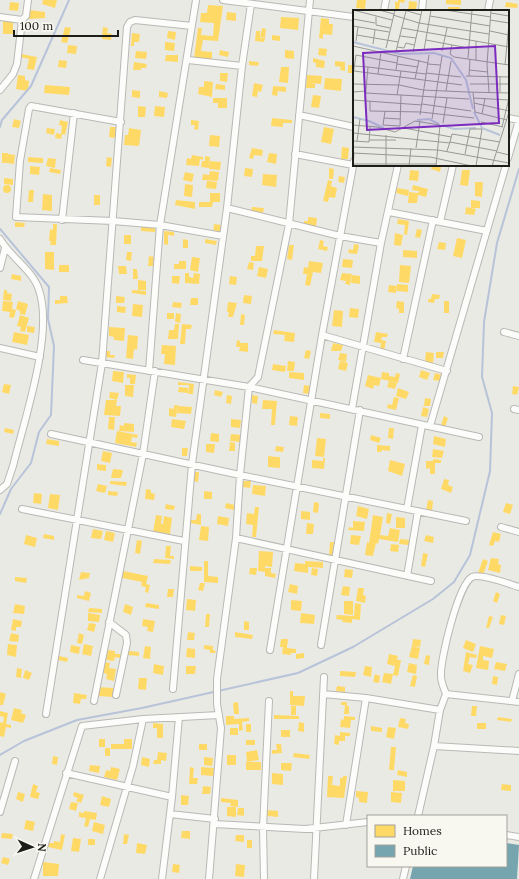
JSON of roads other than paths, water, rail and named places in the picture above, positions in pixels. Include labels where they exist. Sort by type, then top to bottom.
[{"type":"street","points":[[0,90],[13,74],[17,64],[22,20],[26,16],[28,0]]},
{"type":"street","points":[[94,701],[126,531],[143,454],[152,371],[160,225],[188,60],[196,0]]},
{"type":"street","points":[[223,0],[251,4],[264,3],[353,17]]},
{"type":"street","points":[[209,879],[215,821],[221,728],[217,704],[217,679],[236,538],[240,475],[249,387],[258,377],[289,224],[310,0]]},
{"type":"street","points":[[384,10],[386,0]]},
{"type":"street","points":[[422,10],[424,0]]},
{"type":"street","points":[[488,10],[490,0]]},
{"type":"street","points":[[173,689],[184,541],[192,464],[227,208],[242,66],[251,4]]},
{"type":"street","points":[[0,17],[22,20]]},
{"type":"street","points":[[46,714],[91,443],[102,363],[127,26],[130,22],[135,20],[192,26]]},
{"type":"street","points":[[188,60],[242,66]]},
{"type":"street","points":[[121,122],[31,106],[29,108],[20,161],[16,217],[113,221],[160,225],[223,236]]},
{"type":"street","points":[[62,220],[74,114]]},
{"type":"street","points":[[299,115],[353,127]]},
{"type":"street","points":[[509,118],[519,120],[509,155]]},
{"type":"street","points":[[295,154],[353,163]]},
{"type":"street","points":[[270,650],[322,335],[353,166]]},
{"type":"street","points":[[352,409],[381,243],[389,212],[398,166]]},
{"type":"street","points":[[440,222],[453,166]]},
{"type":"street","points":[[430,426],[506,166]]},
{"type":"street","points":[[227,208],[340,236],[381,243]]},
{"type":"street","points":[[389,212],[486,231]]},
{"type":"street","points":[[403,359],[433,220]]},
{"type":"street","points":[[0,239],[5,248],[28,273],[39,289],[43,321],[40,357],[13,466],[7,484],[0,490]]},
{"type":"street","points":[[0,268],[5,248]]},
{"type":"street","points":[[504,332],[519,336]]},
{"type":"street","points":[[322,335],[447,371]]},
{"type":"street","points":[[0,348],[40,357]]},
{"type":"street","points":[[83,360],[249,387],[360,410],[479,438]]},
{"type":"street","points":[[321,645],[360,410]]},
{"type":"street","points":[[407,509],[422,425]]},
{"type":"street","points":[[51,434],[296,487],[466,521]]},
{"type":"street","points":[[22,509],[126,531],[184,541]]},
{"type":"street","points":[[407,576],[418,511]]},
{"type":"street","points":[[501,527],[519,532]]},
{"type":"street","points":[[236,538],[431,581]]},
{"type":"street","points":[[418,815],[434,746],[440,710],[446,694],[441,677],[445,647],[456,607],[467,582],[471,578],[478,575],[519,587]]},
{"type":"street","points":[[109,622],[126,635],[127,643],[116,695]]},
{"type":"street","points":[[512,701],[519,674]]},
{"type":"street","points":[[314,879],[324,677]]},
{"type":"street","points":[[323,694],[366,698],[440,710]]},
{"type":"street","points":[[446,694],[519,702]]},
{"type":"street","points":[[346,825],[366,698]]},
{"type":"street","points":[[264,879],[263,828],[269,701]]},
{"type":"street","points":[[34,879],[82,726],[143,719],[220,715]]},
{"type":"street","points":[[162,879],[172,797],[179,717]]},
{"type":"street","points":[[100,879],[127,788],[143,719]]},
{"type":"street","points":[[434,746],[519,751]]},
{"type":"street","points":[[0,812],[15,761]]},
{"type":"street","points":[[66,773],[172,797]]},
{"type":"street","points":[[170,814],[263,828],[317,828],[367,822]]},
{"type":"street","points":[[507,835],[519,837]]},
{"type":"street","points":[[403,879],[406,867]]},
{"type":"waterway","points":[[0,127],[2,120],[31,86],[69,0]]},
{"type":"waterway","points":[[0,755],[24,741],[77,720],[142,708],[298,673],[353,647],[433,599],[454,582],[470,555],[490,471],[492,413],[482,377],[484,322],[497,243],[519,169]]},
{"type":"waterway","points":[[0,229],[49,287],[48,319],[54,346],[51,415],[39,432],[31,463],[11,489],[0,514]]}]
